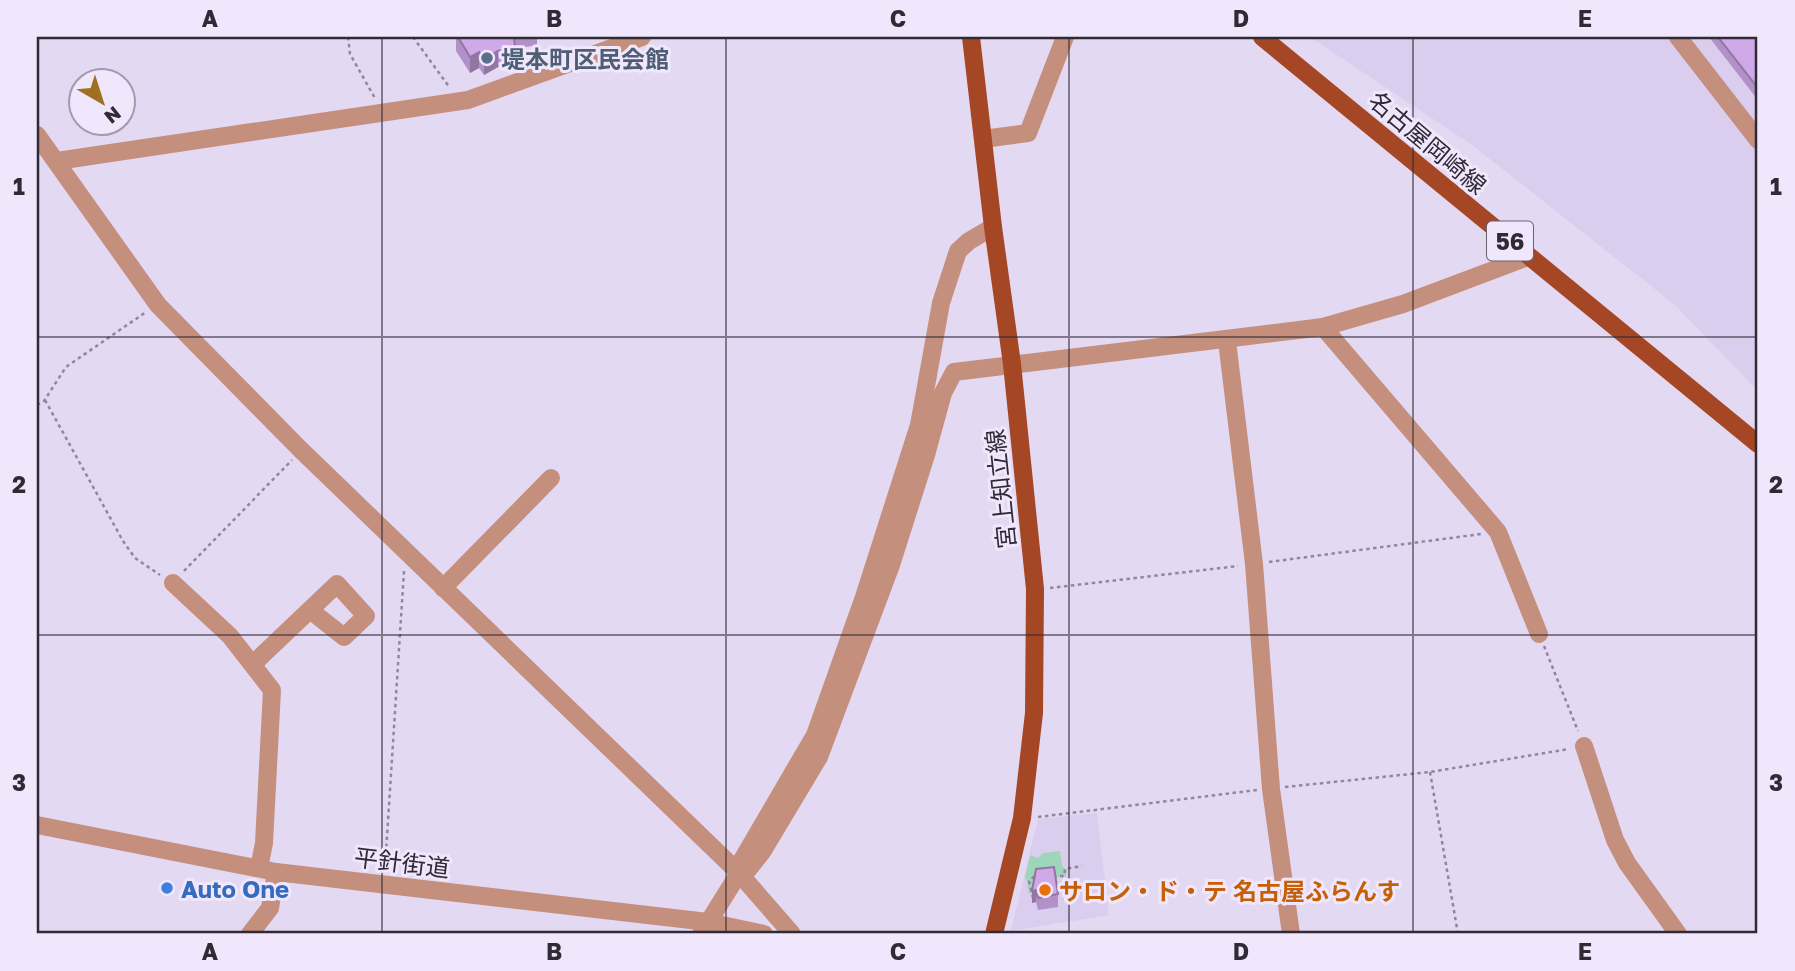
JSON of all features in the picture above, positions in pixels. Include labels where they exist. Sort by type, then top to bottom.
[{"type":"main road","name":"宮上知立線","points":[[971,37],[1012,364],[1035,589],[1034,713],[1022,818],[994,934]]},
{"type":"main road","name":"名古屋岡崎線","points":[[1262,37],[1758,444]]},
{"type":"street","points":[[57,161],[467,100],[642,37]]},
{"type":"street","points":[[983,139],[1028,133],[1065,37]]},
{"type":"street","points":[[1678,37],[1758,140]]},
{"type":"street","points":[[40,143],[57,161],[158,305],[301,450],[739,873],[792,934]]},
{"type":"street","points":[[704,928],[739,873],[742,860],[815,734],[864,597],[919,425],[941,303],[958,251],[993,227]]},
{"type":"street","points":[[739,873],[747,872],[762,852],[819,757],[891,565],[943,393],[954,372],[1227,341],[1323,327],[1403,304],[1528,257]]},
{"type":"street","points":[[1323,327],[1498,532],[1539,634]]},
{"type":"street","points":[[1227,341],[1254,564],[1271,789],[1291,934]]},
{"type":"street","points":[[443,587],[551,478]]},
{"type":"street","points":[[173,583],[230,636],[272,690],[264,843],[270,908],[250,934]]},
{"type":"street","points":[[253,664],[310,610]]},
{"type":"street","points":[[1584,746],[1615,841],[1627,863],[1678,934]]},
{"type":"street","name":"平針街道","points":[[37,825],[267,870],[764,934]]},
{"type":"path","points":[[348,37],[350,54],[382,112]]},
{"type":"path","points":[[413,37],[444,77],[451,89],[453,102]]},
{"type":"path","points":[[37,404],[45,400],[66,367],[158,305]]},
{"type":"path","points":[[45,400],[135,558],[173,583],[301,450]]},
{"type":"path","points":[[384,884],[405,550]]},
{"type":"path","points":[[1022,818],[1430,772],[1584,746],[1539,634]]},
{"type":"path","points":[[1430,772],[1458,934]]},
{"type":"path","points":[[1051,876],[1064,876],[1065,869],[1082,866]]},
{"type":"path","points":[[1033,898],[1030,878],[1043,873]]},
{"type":"path","points":[[1025,889],[1030,890]]},
{"type":"shaded area","points":[[1310,37],[1758,37],[1758,391],[1675,305],[1472,145]]},
{"type":"shaded area","points":[[1097,813],[1109,915],[1011,931],[1038,819]]},
{"type":"green space","points":[[1060,851],[1062,866],[1067,870],[1066,876],[1036,881],[1033,893],[1029,894],[1025,878],[1030,855],[1038,858],[1043,853]]},
{"type":"building","points":[[458,37],[514,37],[515,48],[498,51],[484,59],[479,52],[470,57]]},
{"type":"building","points":[[1718,37],[1758,37],[1758,88]]},
{"type":"building","points":[[1054,867],[1058,894],[1038,898],[1036,890],[1032,891],[1036,869]]},
{"type":"place","name":"堤本町区民会館","points":[[487,58]]},
{"type":"place","name":"Auto One","points":[[167,888]]},
{"type":"place","name":"サロン・ド・テ 名古屋ふらんす","points":[[1045,890]]}]
